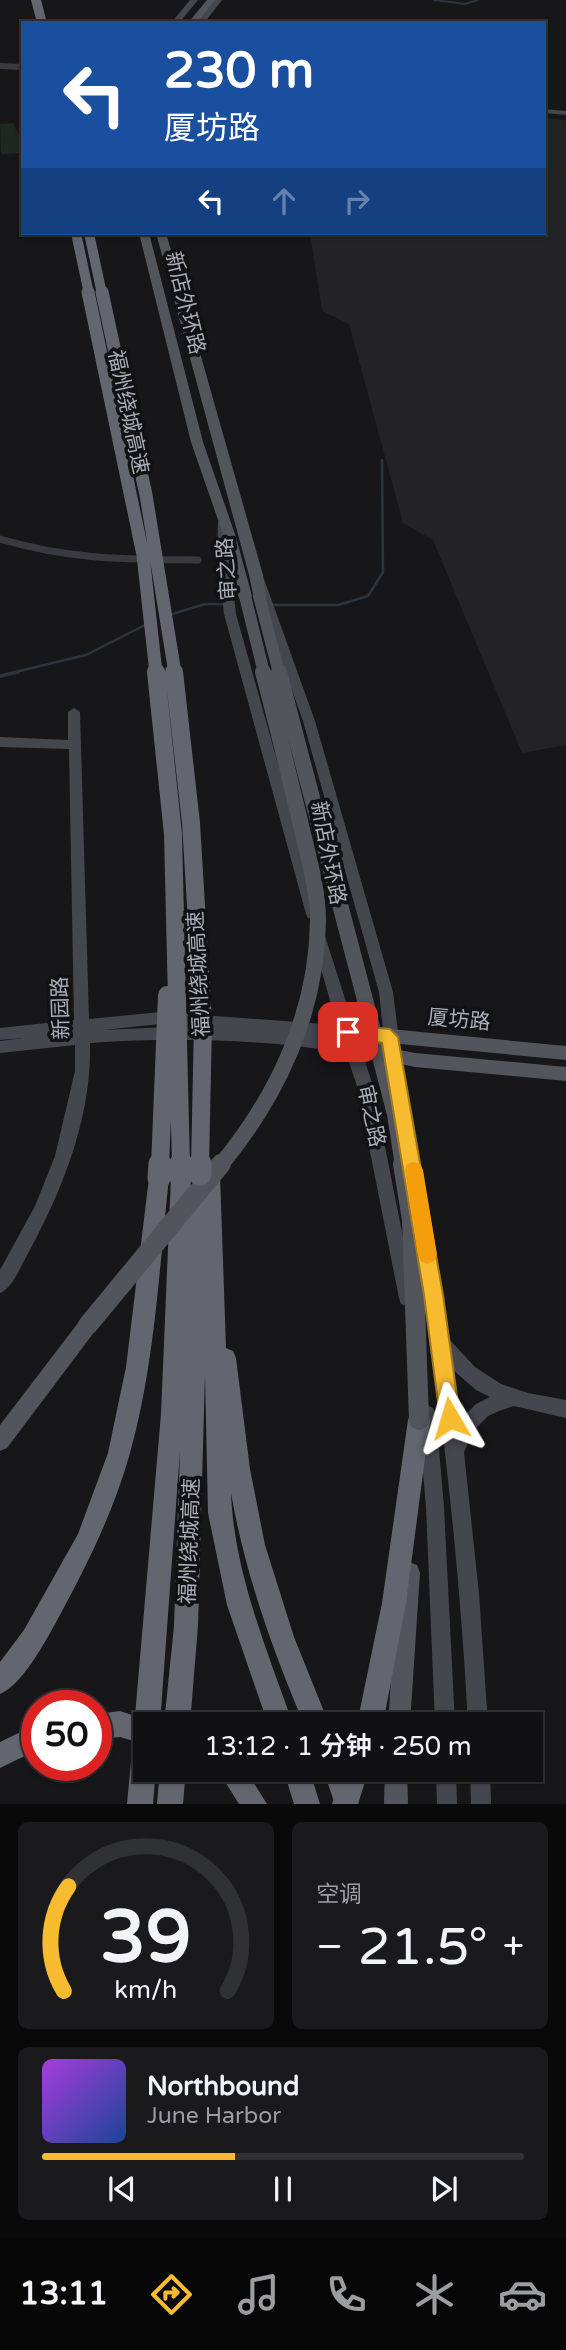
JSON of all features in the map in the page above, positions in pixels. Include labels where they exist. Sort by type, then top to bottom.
[{"type":"highway","points":[[24,0],[29,21]]},
{"type":"highway","points":[[36,0],[41,21]]},
{"type":"highway","name":"福州绕城高速","points":[[76,235],[143,555],[173,834],[188,1176],[186,1626],[178,1712]]},
{"type":"highway","name":"福州绕城高速","points":[[89,235],[146,495],[166,606],[191,823],[203,1022],[188,1176],[148,1712]]},
{"type":"highway","points":[[188,1176],[215,1275],[241,1488],[262,1573],[294,1673],[312,1712]]},
{"type":"highway","points":[[0,1682],[33,1639],[88,1540],[119,1453],[137,1367],[188,1176]]},
{"type":"highway","points":[[215,1275],[220,1513],[239,1605],[277,1712]]},
{"type":"highway","points":[[372,1712],[394,1603],[419,1420]]},
{"type":"highway","points":[[112,1725],[120,1724],[133,1728]]},
{"type":"highway","points":[[0,1755],[21,1745]]},
{"type":"highway","points":[[140,1804],[142,1782]]},
{"type":"highway","points":[[170,1804],[172,1782]]},
{"type":"highway","points":[[239,1782],[254,1804]]},
{"type":"highway","points":[[300,1782],[307,1804]]},
{"type":"highway","points":[[339,1782],[346,1804]]},
{"type":"highway","points":[[346,1804],[352,1782]]},
{"type":"main road","points":[[178,21],[194,0]]},
{"type":"main road","points":[[186,21],[202,0]]},
{"type":"main road","points":[[194,21],[211,0]]},
{"type":"main road","points":[[202,21],[218,0]]},
{"type":"main road","points":[[546,111],[566,113]]},
{"type":"main road","name":"新店外环路","points":[[145,235],[197,442],[224,522],[256,596],[395,1114],[412,1220],[419,1420],[400,1712]]},
{"type":"main road","name":"新店外环路","points":[[0,1441],[61,1358],[243,1138],[273,1088],[297,1039],[313,981],[318,918],[256,596],[256,575],[163,235]]},
{"type":"main road","name":"审之路","points":[[224,522],[223,549],[230,614],[340,1012],[365,1086],[423,1383],[435,1507],[444,1712]]},
{"type":"main road","name":"审之路","points":[[256,596],[271,613],[309,721],[386,992],[392,1055],[408,1134],[454,1456],[477,1712]]},
{"type":"main road","name":"新园路","points":[[0,1285],[27,1241],[61,1165],[78,1100],[83,1030],[74,712]]},
{"type":"main road","points":[[0,742],[75,745]]},
{"type":"main road","points":[[0,1047],[83,1030]]},
{"type":"main road","points":[[0,1034],[83,1030],[184,1031],[351,1040]]},
{"type":"main road","name":"厦坊路","points":[[351,1040],[390,1037],[566,1053]]},
{"type":"main road","name":"厦坊路","points":[[351,1040],[415,1060],[566,1074]]},
{"type":"main road","points":[[439,1339],[458,1366],[474,1379],[510,1399],[566,1409]]},
{"type":"main road","points":[[454,1456],[468,1419],[488,1406],[510,1399]]},
{"type":"main road","points":[[396,1782],[396,1804]]},
{"type":"main road","points":[[446,1782],[447,1804]]},
{"type":"main road","points":[[480,1782],[481,1804]]},
{"type":"street","points":[[0,66],[21,67]]},
{"type":"street","points":[[0,539],[49,553],[92,559],[198,560]]},
{"type":"shaded area","points":[[546,117],[566,121],[566,745],[522,753],[433,540],[403,523],[349,324],[322,311],[310,235],[546,235]]},
{"type":"shaded area","points":[[13,123],[18,133],[21,133],[21,153],[1,154],[0,124]]},
{"type":"waterway","points":[[434,0],[465,4],[478,0]]},
{"type":"waterway","points":[[268,605],[338,605],[368,596],[383,572],[382,460]]},
{"type":"waterway","points":[[169,615],[205,604],[226,604]]},
{"type":"waterway","points":[[11,673],[86,655],[145,625]]},
{"type":"waterway","points":[[0,676],[18,672]]},
{"type":"slow traffic","points":[[414,1170],[427,1255]]},
{"type":"route","points":[[348,1032],[390,1037],[434,1295],[450,1418]]}]
